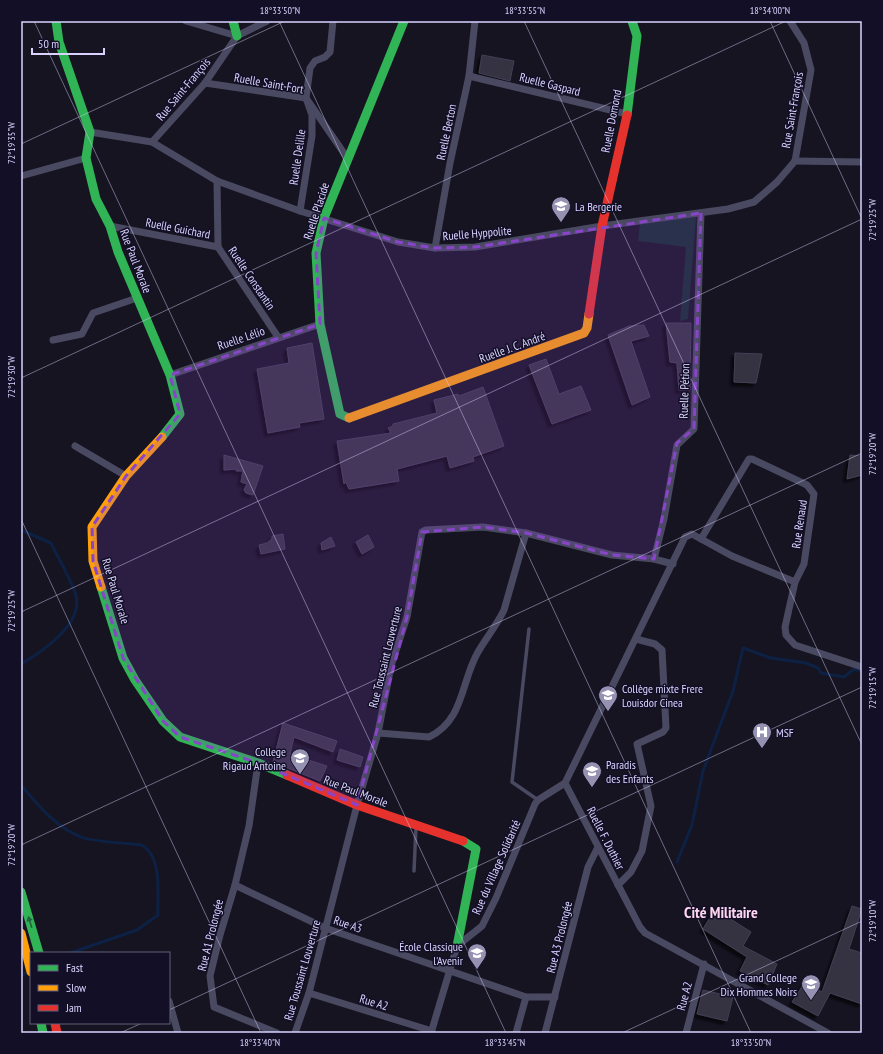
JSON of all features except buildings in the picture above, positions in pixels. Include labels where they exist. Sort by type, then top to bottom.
[{"type":"street","name":"Rue Paul Morale","points":[[56,21],[59,42],[90,132],[86,158],[96,199],[110,226],[137,298],[170,375],[180,414],[164,435],[126,476],[92,527],[93,562],[123,658],[135,680],[163,721],[180,737],[258,763],[357,805],[467,842],[476,849],[457,946]]},
{"type":"street","points":[[186,21],[237,36]]},
{"type":"street","points":[[233,21],[237,36]]},
{"type":"street","name":"Rue Saint-François","points":[[152,142],[204,83],[237,36],[268,21]]},
{"type":"street","name":"Ruelle Delille","points":[[300,211],[312,136],[312,115],[306,98],[310,68],[315,61],[324,57],[330,52],[333,21]]},
{"type":"street","name":"Ruelle Placide","points":[[344,417],[340,414],[320,324],[316,252],[324,218],[404,21]]},
{"type":"street","name":"Ruelle Berton","points":[[435,248],[450,163],[469,76],[475,21]]},
{"type":"street","name":"Ruelle Domond","points":[[602,226],[626,114],[637,36],[632,21]]},
{"type":"street","name":"Rue Saint-François","points":[[790,21],[804,42],[811,70],[794,161]]},
{"type":"street","name":"Ruelle Gaspard","points":[[469,76],[626,114]]},
{"type":"street","name":"Ruelle Saint-Fort","points":[[204,83],[306,98],[348,159]]},
{"type":"street","name":"Ruelle Hyppolite","points":[[90,132],[152,142],[216,181],[300,211],[398,242],[435,248],[475,247],[602,226],[728,209],[754,202],[777,182],[794,161]]},
{"type":"street","points":[[21,176],[86,158]]},
{"type":"street","points":[[794,161],[862,162]]},
{"type":"street","name":"Ruelle Constantin","points":[[216,181],[218,247],[278,337]]},
{"type":"street","name":"Ruelle Pétion","points":[[654,559],[664,519],[677,445],[694,429],[701,213]]},
{"type":"street","name":"Ruelle Guichard","points":[[110,226],[218,247]]},
{"type":"street","name":"Ruelle J. C. André","points":[[344,417],[349,418],[584,333],[587,328],[602,226]]},
{"type":"street","points":[[53,340],[82,334],[93,313],[137,298]]},
{"type":"street","name":"Ruelle Lélio","points":[[170,375],[278,337],[320,324]]},
{"type":"street","points":[[75,446],[126,476]]},
{"type":"street","name":"Rue Renaud","points":[[701,539],[746,462],[752,459],[807,485],[814,494],[804,564],[795,582],[785,627],[786,634],[795,645],[862,667]]},
{"type":"street","name":"Rue Toussaint Louverture","points":[[295,1033],[309,993],[357,805],[378,733],[391,666],[407,617],[422,532],[426,530],[483,527],[526,534],[612,555],[654,559],[673,564]]},
{"type":"street","points":[[378,733],[429,737],[435,735],[454,716],[478,652],[504,610],[526,534]]},
{"type":"street","points":[[538,800],[566,783],[685,537],[692,534],[732,556],[795,582]]},
{"type":"street","points":[[618,885],[631,872],[642,851],[651,806],[637,744],[663,732],[666,728],[662,650],[655,644],[636,639]]},
{"type":"street","points":[[235,885],[248,826],[258,763]]},
{"type":"street","name":"Ruelle F. Duthier","points":[[566,783],[640,927],[645,933],[828,1033]]},
{"type":"street","name":"Rue du Village Solidarité","points":[[457,946],[482,926],[496,898],[538,800]]},
{"type":"street","name":"Rue A3 Prolongée","points":[[545,1033],[588,867],[598,847]]},
{"type":"street","name":"Rue A3","points":[[235,885],[325,928],[526,997],[555,997]]},
{"type":"street","name":"Rue A1 Prolongée","points":[[235,885],[220,935],[210,976],[214,1007],[277,1033]]},
{"type":"street","points":[[21,892],[39,952]]},
{"type":"street","points":[[21,933],[30,967]]},
{"type":"street","points":[[432,1032],[451,971],[457,946]]},
{"type":"street","name":"Rue A2","points":[[686,1033],[704,964]]},
{"type":"street","name":"Rue A2","points":[[309,993],[432,1032]]},
{"type":"street","points":[[516,1033],[526,997]]},
{"type":"street","points":[[170,1005],[178,1033]]},
{"type":"lane","points":[[529,629],[512,782],[538,800]]},
{"type":"lane","points":[[414,871],[416,825]]},
{"type":"highlighted area","points":[[701,213],[694,429],[677,443],[654,559],[612,555],[526,533],[483,527],[422,532],[407,617],[357,805],[258,763],[180,737],[163,721],[123,658],[93,561],[92,527],[126,476],[180,414],[170,375],[320,324],[316,253],[324,218],[398,242],[435,248],[475,247]]},
{"type":"green space","points":[[696,217],[688,319],[680,321],[686,247],[638,241],[640,224]]},
{"type":"waterway","points":[[21,530],[51,543],[74,591],[77,606],[73,617],[59,636],[49,645],[21,664]]},
{"type":"waterway","points":[[677,862],[692,825],[703,771],[733,691],[743,648],[771,658],[806,663],[818,668],[821,673],[844,677],[854,669],[862,671]]},
{"type":"waterway","points":[[21,785],[48,815],[72,833],[86,839],[142,845],[149,851],[156,867],[158,877],[158,915],[137,930],[73,952]]},
{"type":"waterway","points":[[21,975],[28,972]]},
{"type":"traffic: fast","points":[[56,21],[59,42],[90,132],[86,158],[96,199],[110,226],[118,252],[170,375],[180,414],[162,437]]},
{"type":"traffic: fast","points":[[233,21],[237,36]]},
{"type":"traffic: fast","points":[[349,418],[340,414],[320,324],[316,253],[324,218],[404,21]]},
{"type":"traffic: fast","points":[[627,115],[637,36],[632,21]]},
{"type":"traffic: fast","points":[[101,587],[123,658],[135,680],[163,721],[180,737],[258,763],[287,775]]},
{"type":"traffic: fast","points":[[457,946],[476,849],[463,841]]},
{"type":"traffic: fast","points":[[21,892],[39,952]]},
{"type":"traffic: fast","points":[[41,1024],[43,1033]]},
{"type":"traffic: slow","points":[[349,418],[584,333],[587,328],[589,314]]},
{"type":"traffic: slow","points":[[101,587],[93,561],[92,527],[126,476],[162,437]]},
{"type":"traffic: slow","points":[[21,933],[30,968]]},
{"type":"traffic: jam","points":[[589,314],[602,226],[627,115]]},
{"type":"traffic: jam","points":[[287,775],[357,805],[463,841]]},
{"type":"traffic: jam","points":[[55,1024],[57,1033]]},
{"type":"place","name":"La Bergerie","points":[[561,223]]},
{"type":"place","name":"Collège mixte Frere Louisdor Cinea","points":[[608,712]]},
{"type":"place","name":"MSF","points":[[762,749]]},
{"type":"place","name":"College Rigaud Antoine","points":[[300,775]]},
{"type":"place","name":"Paradis des Enfants","points":[[592,788]]},
{"type":"place","name":"École Classique l'Avenir","points":[[477,970]]},
{"type":"place","name":"Grand College Dix Hommes Noirs","points":[[811,1001]]},
{"type":"district","name":"Cité Militaire","points":[[721,912]]}]
